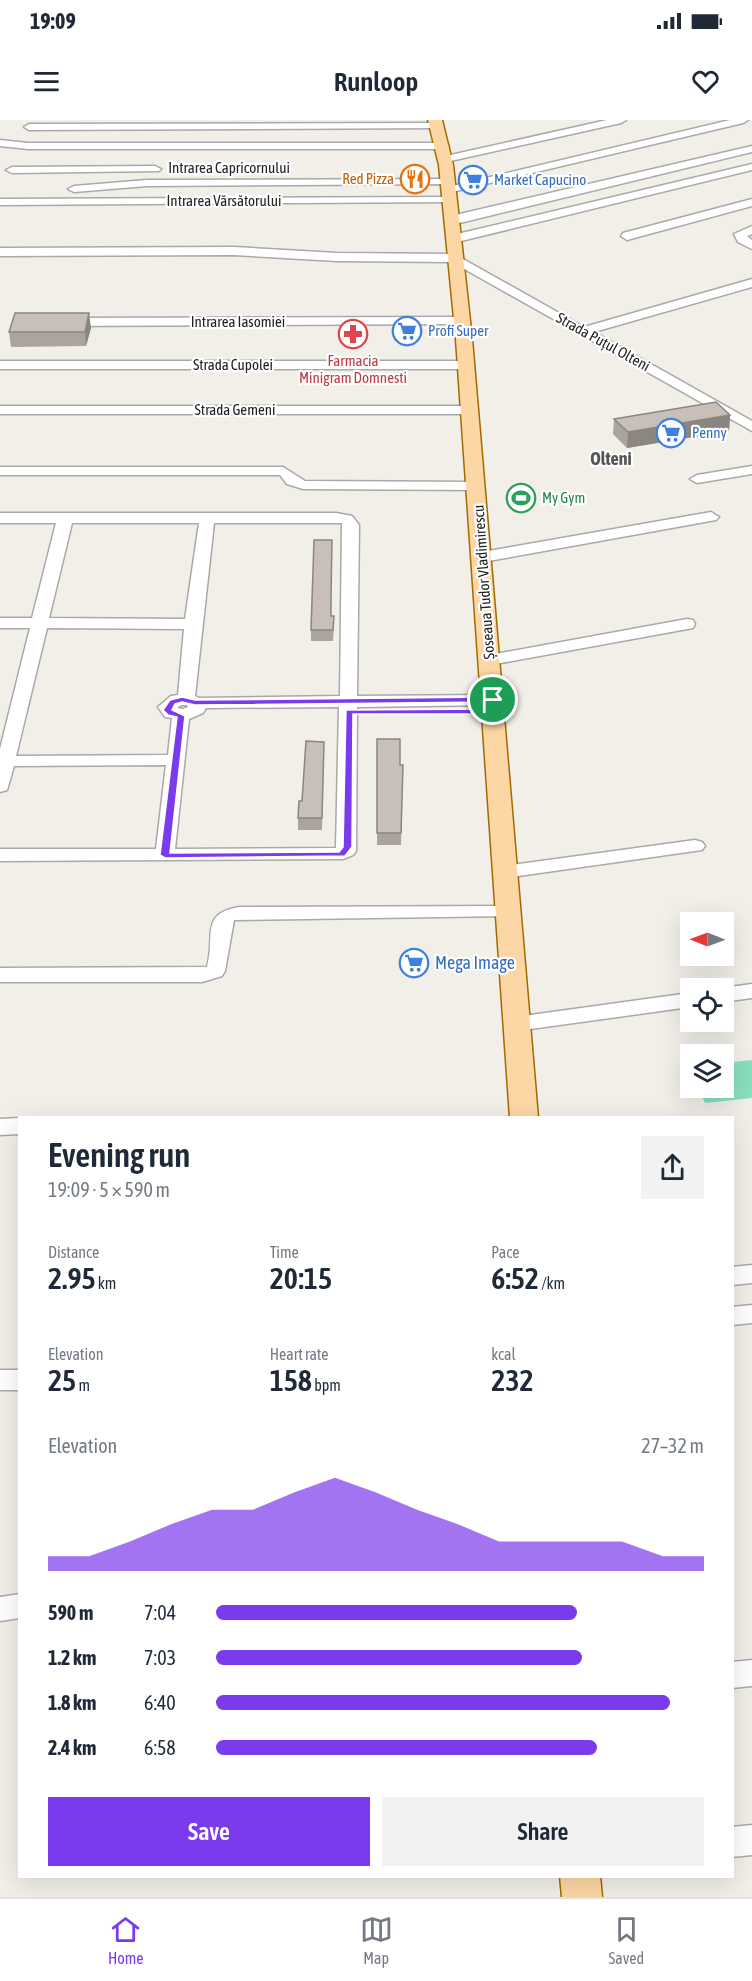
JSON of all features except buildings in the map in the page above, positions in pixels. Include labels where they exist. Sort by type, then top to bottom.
[{"type":"main road","name":"Șoseaua Tudor Vladimirescu","points":[[437,123],[447,183],[471,410],[524,1116]]},
{"type":"main road","points":[[580,1878],[582,1897]]},
{"type":"street","points":[[58,188],[90,189],[147,183],[447,183],[621,120]]},
{"type":"street","points":[[68,212],[447,183],[743,120]]},
{"type":"street","points":[[5,183],[30,123],[437,123]]},
{"type":"street","points":[[0,143],[447,183],[474,216],[752,149]]},
{"type":"street","points":[[0,252],[234,251],[337,257],[453,248],[752,167]]},
{"type":"street","name":"Intrarea Capricornului","points":[[5,183],[162,168]]},
{"type":"street","name":"Intrarea Vărsătorului","points":[[5,183],[447,183]]},
{"type":"street","points":[[627,236],[752,202]]},
{"type":"street","points":[[752,230],[740,234],[742,239],[752,245]]},
{"type":"street","name":"Strada Puțul Olteni","points":[[453,248],[583,331],[752,427]]},
{"type":"street","points":[[583,331],[752,283]]},
{"type":"street","name":"Intrarea Iasomiei","points":[[49,322],[462,321]]},
{"type":"street","name":"Strada Cupolei","points":[[0,365],[466,365]]},
{"type":"street","name":"Strada Gemeni","points":[[0,410],[471,410]]},
{"type":"street","points":[[698,479],[752,470]]},
{"type":"street","points":[[0,471],[283,471],[292,481],[303,485],[477,486]]},
{"type":"street","points":[[483,557],[711,517]]},
{"type":"street","points":[[0,518],[336,518],[349,521],[351,525],[346,851],[336,855],[0,855]]},
{"type":"street","points":[[0,786],[6,761],[12,708],[39,623],[65,518]]},
{"type":"street","points":[[165,855],[177,760],[189,707],[193,624],[207,518]]},
{"type":"street","points":[[0,623],[193,624]]},
{"type":"street","points":[[490,660],[687,624]]},
{"type":"street","points":[[0,702],[12,708]]},
{"type":"street","points":[[189,707],[493,706]]},
{"type":"street","points":[[6,761],[177,760]]},
{"type":"street","points":[[505,872],[695,846]]},
{"type":"street","points":[[0,975],[202,975],[215,971],[218,964],[223,920],[228,915],[239,913],[507,912]]},
{"type":"street","points":[[734,993],[752,991]]},
{"type":"street","points":[[516,1024],[680,1001]]},
{"type":"street","points":[[0,1127],[18,1126]]},
{"type":"street","points":[[734,1276],[752,1274]]},
{"type":"street","points":[[734,1316],[752,1314]]},
{"type":"street","points":[[0,1380],[18,1380]]},
{"type":"street","points":[[0,1608],[18,1606]]},
{"type":"street","points":[[734,1675],[752,1673]]},
{"type":"street","points":[[734,1842],[752,1840]]},
{"type":"green space","points":[[752,1060],[752,1098],[705,1103],[703,1098],[734,1098],[734,1062]]},
{"type":"place","name":"Red Pizza","points":[[415,179]]},
{"type":"place","name":"Market Capucino","points":[[473,180]]},
{"type":"place","name":"Profi Super","points":[[407,331]]},
{"type":"place","name":"Farmacia Minigram Domnesti","points":[[353,334]]},
{"type":"place","name":"Penny","points":[[671,433]]},
{"type":"place","name":"My Gym","points":[[521,498]]},
{"type":"place","name":"Mega Image","points":[[414,963]]},
{"type":"district","name":"Olteni","points":[[611,459]]},
{"type":"route","points":[[182,699],[195,702],[493,700],[493,711],[349,712],[347,847],[342,854],[165,855],[181,716],[167,710],[172,702],[182,699]]}]
